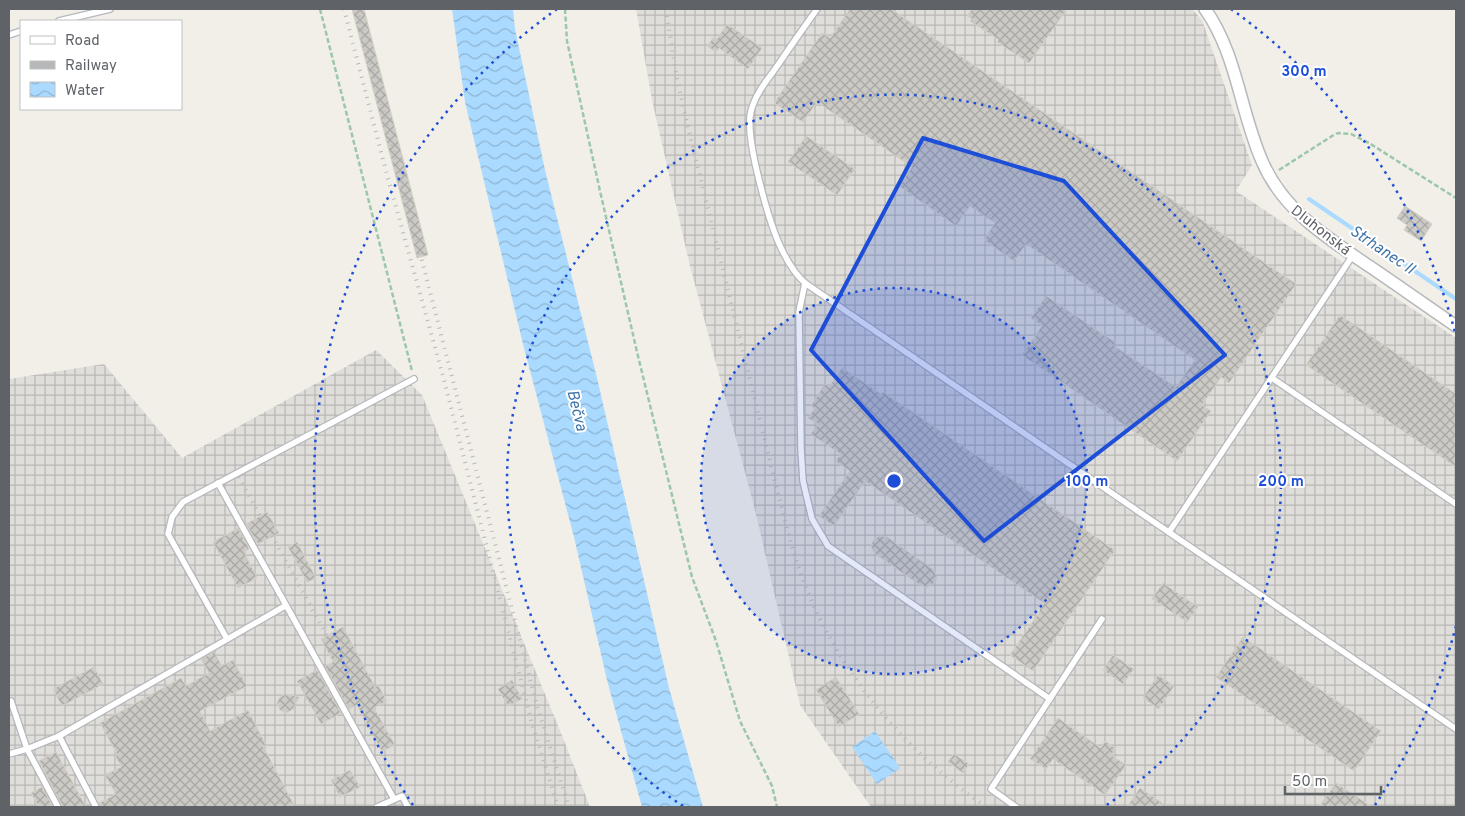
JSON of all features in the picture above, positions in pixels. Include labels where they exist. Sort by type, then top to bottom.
[{"type":"street","name":"Dluhonská","points":[[1205,9],[1221,34],[1256,146],[1278,191],[1296,212],[1353,256],[1456,326]]},
{"type":"lane","points":[[63,20],[110,9]]},
{"type":"lane","points":[[817,9],[758,93],[751,113],[750,125],[754,152],[768,214],[782,251],[794,273],[805,283],[1456,729]]},
{"type":"lane","points":[[1169,532],[1353,256]]},
{"type":"lane","points":[[805,283],[799,312],[801,450],[807,503],[818,533],[828,546],[1050,699]]},
{"type":"lane","points":[[1272,378],[1456,504]]},
{"type":"lane","points":[[227,639],[168,534],[172,517],[183,502],[414,379]]},
{"type":"lane","points":[[218,483],[394,799]]},
{"type":"lane","points":[[9,754],[59,736],[285,606]]},
{"type":"lane","points":[[1016,807],[990,789],[1102,619]]},
{"type":"lane","points":[[12,700],[27,749],[58,807]]},
{"type":"lane","points":[[59,736],[96,807]]},
{"type":"lane","points":[[378,807],[402,796],[408,807]]},
{"type":"path","points":[[320,9],[414,379]]},
{"type":"path","points":[[565,9],[567,41],[604,210],[692,577],[716,641],[740,721],[772,786],[777,807]]},
{"type":"path","points":[[1269,176],[1332,136],[1344,133],[1351,134],[1369,143],[1456,198]]},
{"type":"highlighted area","points":[[923,138],[1064,181],[1225,355],[984,541],[811,350]]},
{"type":"shaded area","points":[[636,9],[1192,9],[1202,20],[1252,165],[1236,191],[1456,338],[1456,807],[871,807],[800,705],[755,510],[689,262],[652,100]]},
{"type":"shaded area","points":[[376,350],[422,395],[590,807],[9,807],[9,379],[104,364],[182,458]]},
{"type":"water","name":"Bečva","points":[[452,9],[513,9],[515,29],[545,170],[597,378],[669,688],[703,807],[642,807],[607,680],[574,537],[523,344],[465,102]]},
{"type":"water","points":[[875,731],[900,768],[877,784],[852,747]]},
{"type":"building","points":[[352,9],[364,9],[428,255],[417,258]]},
{"type":"building","points":[[850,9],[891,9],[1296,284],[1229,383],[1221,377],[1202,405],[1211,411],[1177,461],[1022,355],[1042,326],[1031,318],[1046,296],[1116,343],[1114,346],[1176,387],[1195,360],[1026,244],[1014,261],[984,240],[995,223],[970,206],[956,226],[899,186],[912,167],[817,102],[803,122],[774,103],[822,33],[830,38]]},
{"type":"building","points":[[972,9],[1067,9],[1029,63],[970,21],[972,19],[967,16]]},
{"type":"building","points":[[727,24],[762,48],[748,69],[719,48],[716,52],[707,46],[714,37],[717,39]]},
{"type":"building","points":[[806,136],[855,169],[837,195],[788,162]]},
{"type":"building","points":[[1405,206],[1432,224],[1421,241],[1404,230],[1407,225],[1397,218]]},
{"type":"building","points":[[1340,315],[1456,394],[1456,467],[1306,365]]},
{"type":"building","points":[[842,368],[881,394],[883,392],[1115,550],[1033,671],[1010,655],[1044,603],[865,481],[834,526],[819,516],[850,471],[835,461],[840,455],[839,453],[811,434],[818,424],[808,418],[815,408],[811,406],[825,384],[829,387]]},
{"type":"building","points":[[267,512],[279,533],[258,544],[246,524]]},
{"type":"building","points":[[238,528],[249,549],[244,552],[257,578],[238,588],[213,542]]},
{"type":"building","points":[[880,536],[887,537],[934,570],[937,578],[933,584],[927,587],[920,585],[874,553],[871,546],[872,543],[874,539]]},
{"type":"building","points":[[297,542],[316,578],[307,582],[288,547]]},
{"type":"building","points":[[1163,583],[1198,607],[1187,622],[1152,599]]},
{"type":"building","points":[[343,627],[375,687],[378,685],[387,701],[374,708],[395,745],[382,752],[357,705],[349,709],[325,666],[333,662],[321,639]]},
{"type":"building","points":[[1243,637],[1381,731],[1354,771],[1216,677]]},
{"type":"building","points":[[214,652],[222,666],[233,660],[247,686],[200,711],[210,731],[248,710],[266,745],[263,746],[295,807],[101,807],[99,803],[116,794],[105,775],[121,767],[115,755],[117,754],[100,723],[181,678],[186,686],[209,673],[201,659]]},
{"type":"building","points":[[1113,655],[1134,669],[1123,684],[1103,670]]},
{"type":"building","points":[[94,667],[103,684],[62,706],[53,689]]},
{"type":"building","points":[[317,670],[341,713],[321,724],[297,681]]},
{"type":"building","points":[[1158,675],[1174,686],[1159,709],[1143,698]]},
{"type":"building","points":[[836,677],[859,714],[839,727],[816,690]]},
{"type":"building","points":[[512,680],[522,699],[508,706],[498,689]]},
{"type":"building","points":[[286,694],[299,697],[293,709],[286,713],[280,710],[277,703],[280,697]]},
{"type":"building","points":[[1058,718],[1101,748],[1105,741],[1116,749],[1111,755],[1126,765],[1105,795],[1053,759],[1046,769],[1030,759]]},
{"type":"building","points":[[56,752],[86,807],[63,807],[39,761]]},
{"type":"building","points":[[954,754],[969,764],[963,773],[948,762]]},
{"type":"building","points":[[350,770],[360,787],[340,797],[331,780]]},
{"type":"building","points":[[1336,783],[1372,807],[1319,807]]},
{"type":"building","points":[[42,787],[53,807],[39,807],[31,793]]},
{"type":"building","points":[[1140,788],[1168,807],[1127,807]]},
{"type":"waterway","name":"Strhanec II","points":[[1309,199],[1456,299]]},
{"type":"railway","points":[[344,9],[387,175],[443,376],[531,720],[558,807]]},
{"type":"railway","points":[[357,9],[537,706],[569,807]]},
{"type":"railway","points":[[666,9],[676,74],[687,123],[778,494],[804,583],[824,627],[841,657],[883,714],[931,764],[986,807]]},
{"type":"railway","points":[[239,477],[260,516]]},
{"type":"railway","points":[[272,536],[327,636]]}]
